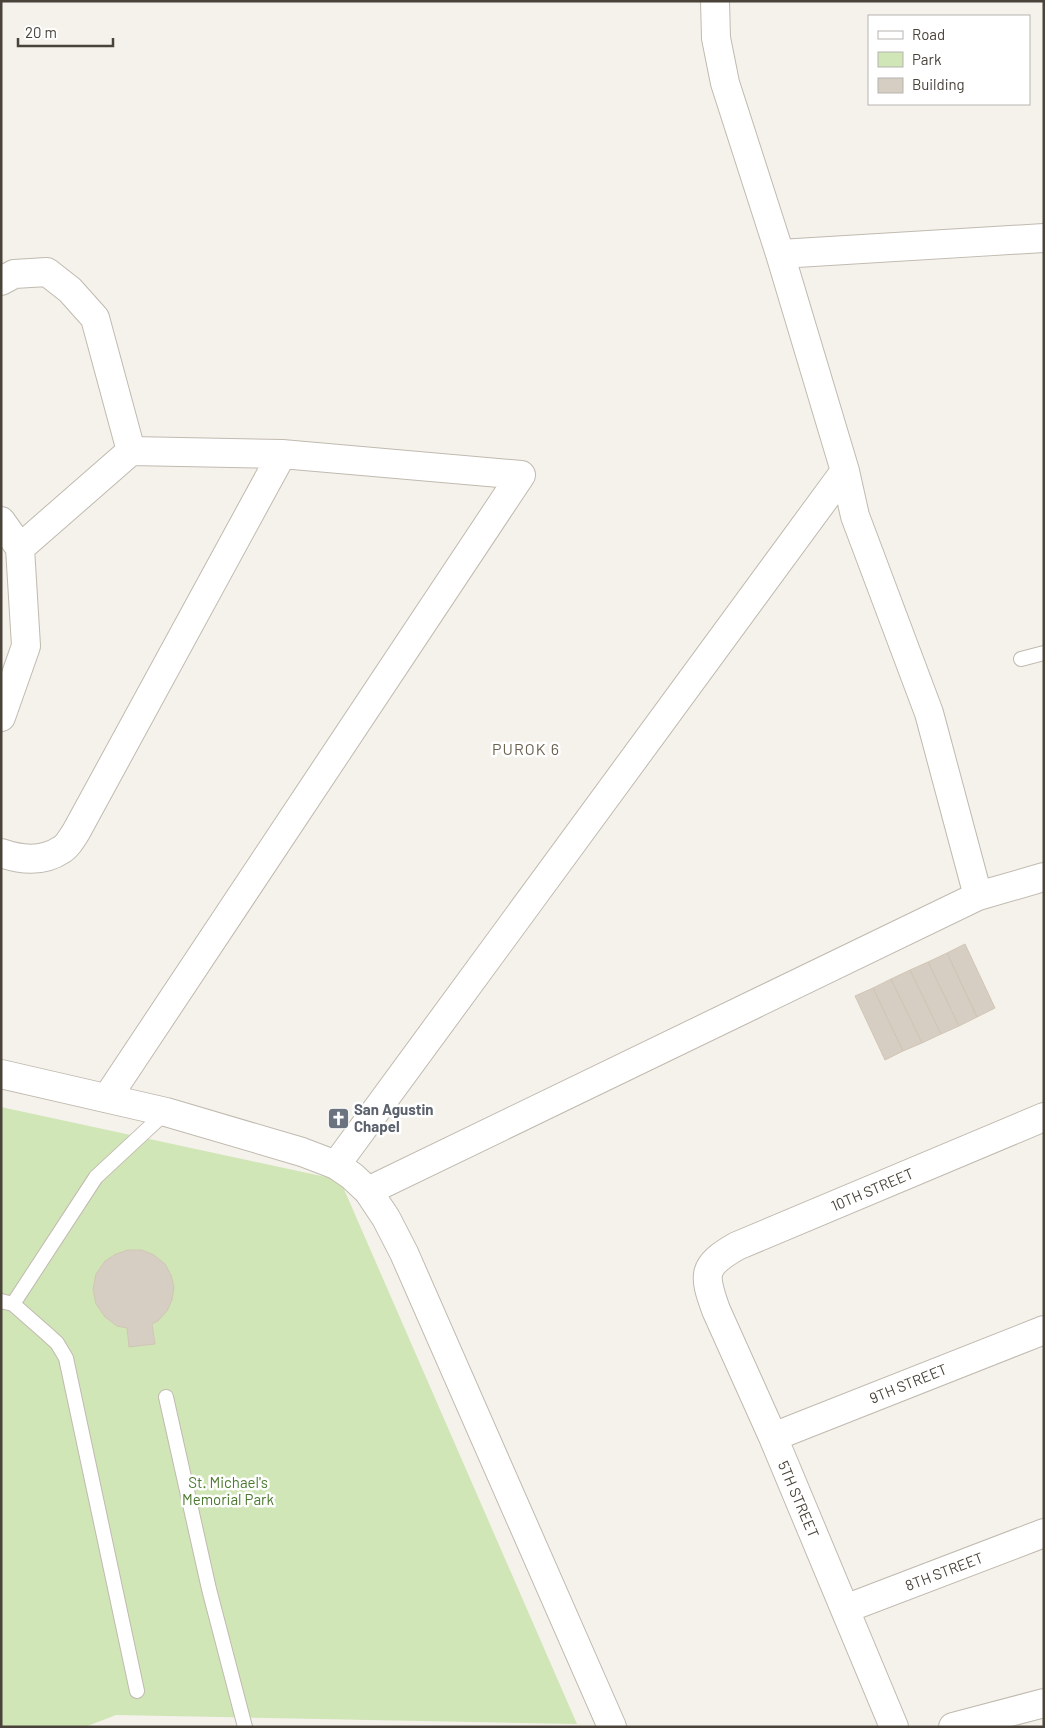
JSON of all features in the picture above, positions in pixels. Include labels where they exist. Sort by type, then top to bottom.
[{"type":"street","points":[[716,1],[716,38],[725,83],[780,254],[845,472],[855,516],[929,713],[978,896]]},
{"type":"street","points":[[780,254],[1044,238]]},
{"type":"street","points":[[1,281],[14,274],[47,272],[70,290],[95,318],[132,451]]},
{"type":"street","points":[[20,548],[132,451],[282,454],[521,475],[107,1098]]},
{"type":"street","points":[[1,853],[14,858],[41,859],[63,850],[76,832],[282,454]]},
{"type":"street","points":[[336,1164],[845,472]]},
{"type":"street","points":[[1,521],[20,548],[26,646],[1,717]]},
{"type":"street","points":[[368,1191],[978,896],[1044,877]]},
{"type":"street","points":[[1,1074],[166,1112],[302,1152],[336,1164],[368,1191],[386,1218],[404,1253],[612,1727]]},
{"type":"street","name":"10TH STREET","points":[[708,1272],[718,1257],[737,1246],[1044,1117]]},
{"type":"street","name":"5TH STREET","points":[[708,1272],[708,1289],[716,1310],[773,1437],[894,1727]]},
{"type":"street","name":"9TH STREET","points":[[773,1437],[1044,1330]]},
{"type":"street","name":"8TH STREET","points":[[845,1609],[1044,1533]]},
{"type":"street","points":[[953,1727],[1044,1703]]},
{"type":"lane","points":[[1021,659],[1044,653]]},
{"type":"lane","points":[[137,1691],[66,1358],[57,1343],[7,1302],[96,1177],[166,1112]]},
{"type":"lane","points":[[166,1397],[209,1589],[245,1727]]},
{"type":"green space","name":"St. Michael's Memorial Park","points":[[1,1107],[340,1180],[577,1724],[116,1715],[85,1727],[1,1727]]},
{"type":"building","points":[[965,944],[995,1008],[977,1017],[947,953]]},
{"type":"building","points":[[947,953],[977,1017],[959,1026],[928,962]]},
{"type":"building","points":[[928,962],[959,1026],[941,1034],[910,970]]},
{"type":"building","points":[[910,970],[941,1034],[922,1043],[891,979]]},
{"type":"building","points":[[891,979],[922,1043],[903,1051],[873,988]]},
{"type":"building","points":[[873,988],[903,1051],[885,1060],[855,996]]},
{"type":"building","points":[[128,1250],[142,1250],[154,1255],[165,1264],[171,1275],[174,1287],[172,1300],[167,1311],[158,1321],[152,1324],[155,1344],[129,1347],[127,1328],[117,1326],[105,1317],[96,1304],[93,1289],[96,1274],[105,1261],[116,1254]]},
{"type":"place","name":"San Agustin Chapel","points":[[338,1118]]},
{"type":"district","name":"PUROK 6","points":[[526,748]]}]
